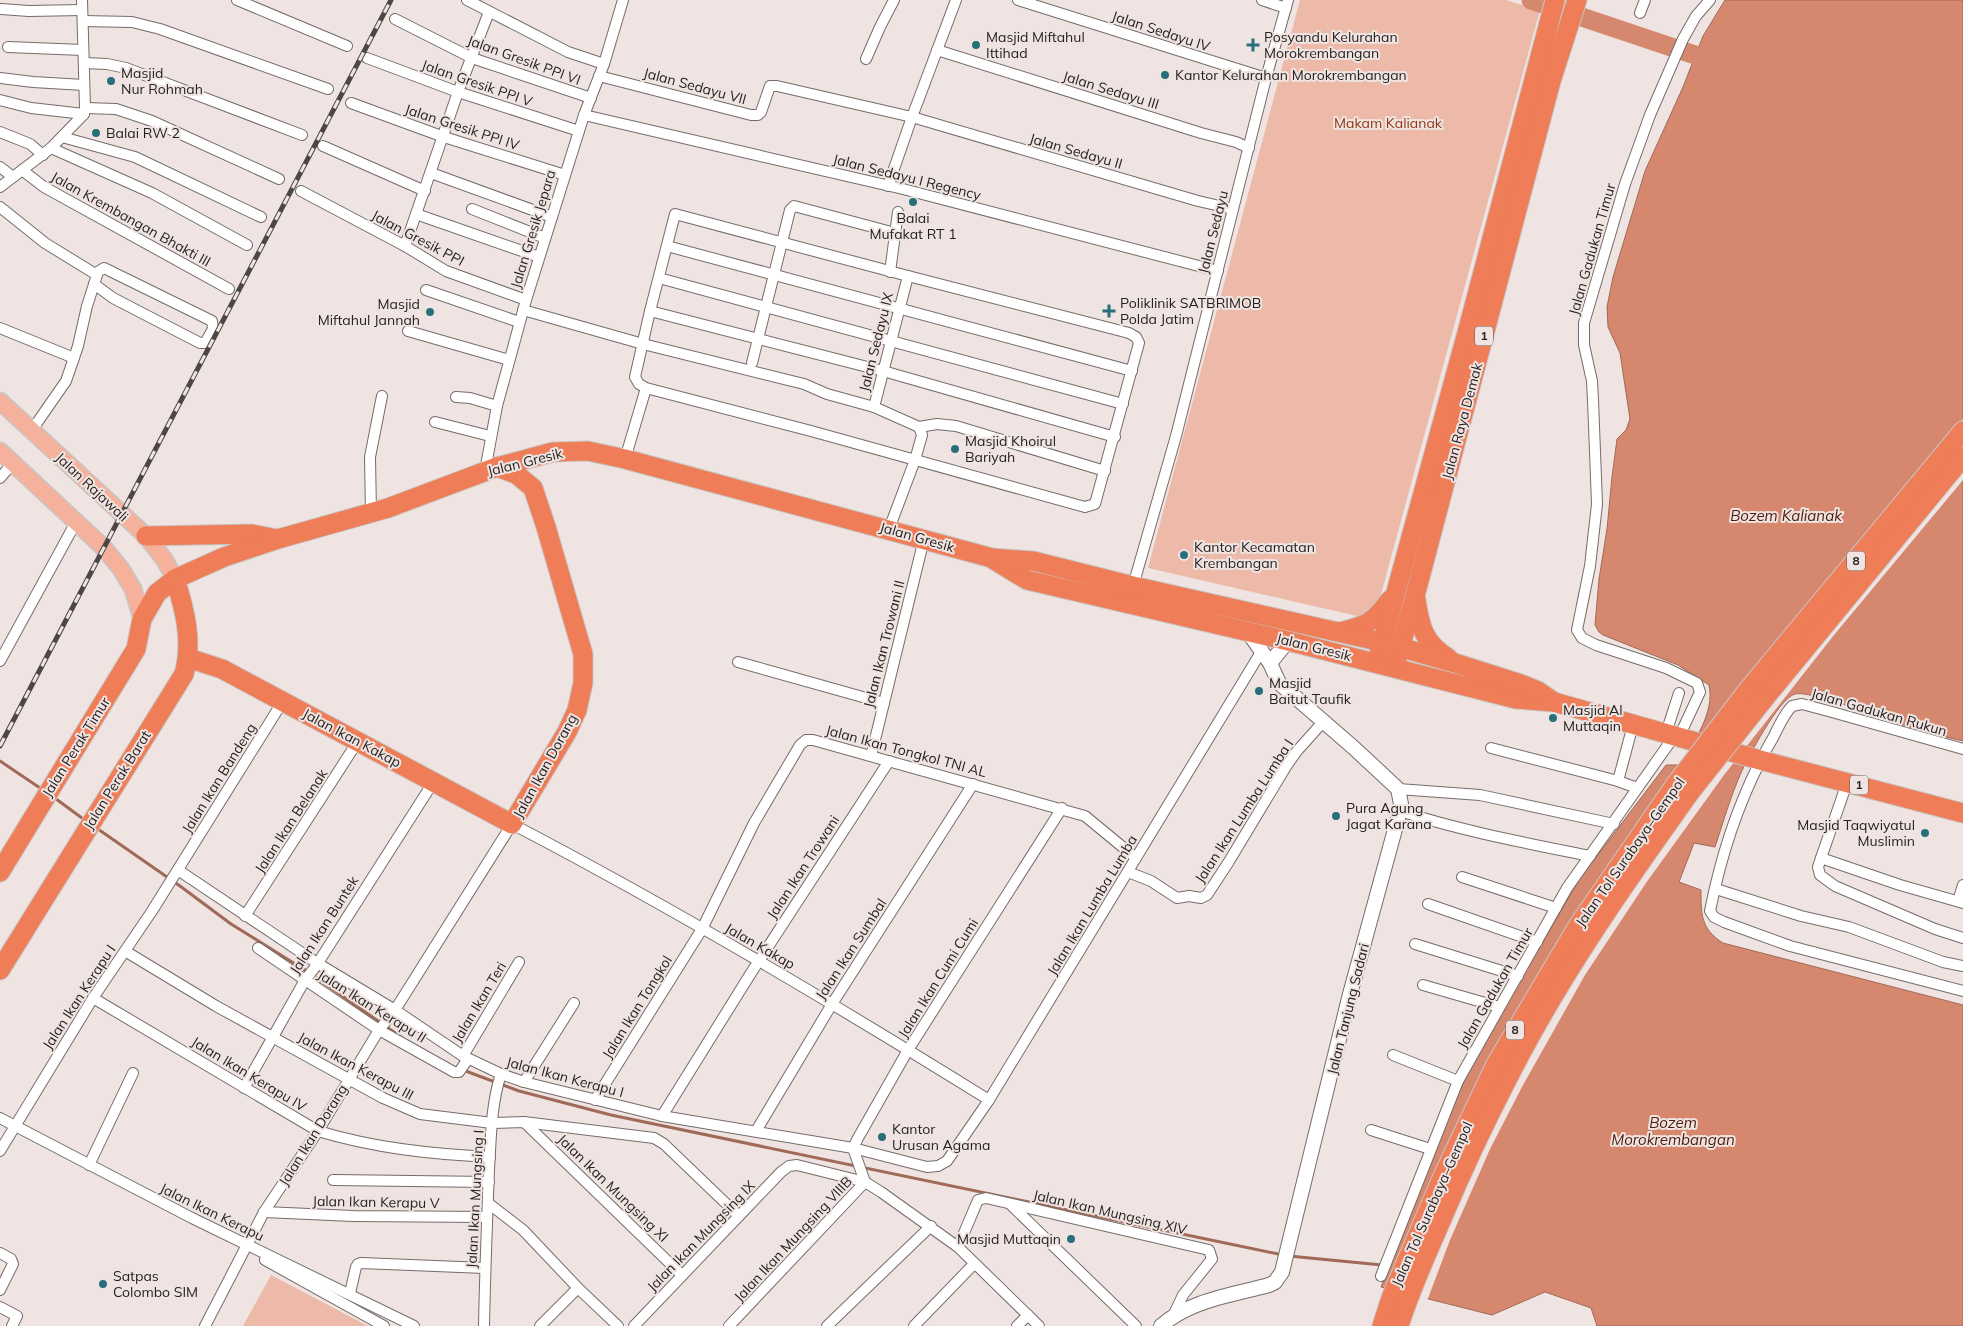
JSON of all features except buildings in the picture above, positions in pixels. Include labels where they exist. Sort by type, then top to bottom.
[{"type":"highway","name":"Jalan Raya Demak","points":[[1385,665],[1382,642],[1538,97],[1570,23],[1577,0]]},
{"type":"highway","name":"Jalan Raya Demak","points":[[1385,665],[1400,649],[1415,596],[1538,97],[1552,8]]},
{"type":"highway","name":"Jalan Tol Surabaya–Gempol","points":[[1399,1326],[1399,1300],[1443,1176],[1486,1084],[1533,1000],[1595,900],[1676,784],[1748,690],[1963,431]]},
{"type":"highway","name":"Jalan Gresik","points":[[142,618],[157,593],[175,579],[224,558],[278,539],[372,513],[491,469],[553,452],[588,451],[625,459],[992,558],[1033,561],[1133,586],[1382,642],[1400,649],[1455,663],[1530,688],[1554,702]]},
{"type":"highway","points":[[491,469],[516,474],[533,488],[538,469],[553,452]]},
{"type":"highway","name":"Jalan Tol Surabaya–Gempol","points":[[1382,1326],[1399,1300],[1510,1073],[1563,981],[1629,878],[1691,791],[1764,699],[1963,458]]},
{"type":"highway","name":"Jalan Ikan Dorang","points":[[512,824],[567,732],[577,710],[583,683],[583,654],[576,626],[533,488]]},
{"type":"highway","points":[[146,536],[175,537],[252,534],[278,539]]},
{"type":"highway","name":"Jalan Gresik","points":[[992,558],[1027,580],[1288,641],[1516,699],[1554,702],[1757,760]]},
{"type":"highway","name":"Jalan Perak Barat","points":[[0,970],[184,674],[188,658],[189,638],[182,600],[175,579]]},
{"type":"highway","points":[[1338,633],[1362,626],[1375,619],[1396,593]]},
{"type":"highway","points":[[1415,596],[1419,618],[1427,639],[1435,649],[1455,663]]},
{"type":"highway","name":"Jalan Perak Timur","points":[[0,872],[136,649],[142,618]]},
{"type":"highway","name":"Jalan Ikan Kakap","points":[[188,658],[222,669],[512,824]]},
{"type":"highway","name":"1","points":[[1757,760],[1963,813]]},
{"type":"main road","name":"Jalan Rajawali","points":[[0,401],[146,536],[164,559],[175,579]]},
{"type":"main road","points":[[0,451],[104,548],[134,589],[142,618]]},
{"type":"street","points":[[238,0],[347,46]]},
{"type":"street","points":[[467,0],[568,52],[604,64]]},
{"type":"street","name":"Jalan Gresik Jepara","points":[[491,469],[490,436],[519,322],[579,132],[604,64],[623,0]]},
{"type":"street","points":[[866,59],[894,0]]},
{"type":"street","points":[[888,186],[956,0]]},
{"type":"street","name":"Jalan Sedayu IV","points":[[1018,0],[1266,78]]},
{"type":"street","points":[[1262,0],[1287,4]]},
{"type":"street","points":[[1640,13],[1645,0]]},
{"type":"street","name":"Jalan Gadukan Timur","points":[[1384,1270],[1458,1081],[1568,888],[1614,824],[1637,788],[1677,736],[1700,692],[1697,683],[1666,668],[1596,645],[1582,638],[1576,630],[1590,566],[1597,504],[1593,400],[1584,345],[1584,323],[1625,184],[1650,115],[1683,39],[1696,16],[1710,0]]},
{"type":"street","name":"Jalan Sedayu","points":[[1133,586],[1176,436],[1266,78],[1287,4]]},
{"type":"street","points":[[1,9],[82,10],[160,28],[328,89]]},
{"type":"street","points":[[0,187],[47,152],[84,111],[82,10]]},
{"type":"street","points":[[405,246],[458,92],[489,12]]},
{"type":"street","name":"Jalan Gresik PPI VI","points":[[394,19],[472,58],[591,98]]},
{"type":"street","points":[[8,47],[83,50]]},
{"type":"street","name":"Jalan Sedayu III","points":[[937,50],[1201,133],[1236,142],[1249,148]]},
{"type":"street","name":"Jalan Gresik PPI V","points":[[367,58],[458,92],[579,132]]},
{"type":"street","points":[[84,63],[107,64],[126,68],[302,136]]},
{"type":"street","name":"Jalan Sedayu VII","points":[[599,76],[751,115],[758,115],[761,112],[772,85],[912,117]]},
{"type":"street","points":[[0,78],[34,82],[84,84]]},
{"type":"street","points":[[0,100],[31,108],[84,111],[116,109],[152,121],[279,179]]},
{"type":"street","name":"Jalan Gresik PPI IV","points":[[351,103],[444,137],[565,175]]},
{"type":"street","name":"Jalan Sedayu I Regency","points":[[586,116],[888,186],[1218,271]]},
{"type":"street","name":"Jalan Sedayu II","points":[[912,117],[1234,210]]},
{"type":"street","points":[[0,132],[152,193],[248,244]]},
{"type":"street","points":[[62,137],[135,157],[262,217]]},
{"type":"street","points":[[322,146],[425,190]]},
{"type":"street","points":[[0,167],[13,178]]},
{"type":"street","name":"Jalan Krembangan Bhakti III","points":[[22,170],[61,197],[229,289]]},
{"type":"street","points":[[431,173],[552,218]]},
{"type":"street","name":"Jalan Gresik PPI","points":[[301,191],[405,246],[446,271],[524,305],[643,344],[804,384],[827,394],[874,407]]},
{"type":"street","points":[[752,363],[790,210],[794,206],[895,233]]},
{"type":"street","points":[[0,207],[96,278],[113,298],[200,343],[205,343],[213,327],[212,322],[104,268],[96,278],[86,306],[74,358],[66,381],[32,430]]},
{"type":"street","points":[[472,208],[545,238]]},
{"type":"street","points":[[890,272],[898,212]]},
{"type":"street","points":[[416,214],[540,257]]},
{"type":"street","points":[[675,214],[890,272],[1129,333],[1136,337],[1139,343],[1115,437],[1095,504],[1085,507],[811,431],[646,388],[637,382],[635,377],[667,246],[675,214]]},
{"type":"street","points":[[667,246],[1132,371]]},
{"type":"street","name":"Jalan Sedayu IX","points":[[908,276],[874,407],[919,427]]},
{"type":"street","points":[[659,278],[1123,404]]},
{"type":"street","points":[[426,290],[519,322]]},
{"type":"street","points":[[650,311],[883,371],[1115,437]]},
{"type":"street","points":[[0,328],[74,358]]},
{"type":"street","points":[[408,331],[509,360]]},
{"type":"street","points":[[625,459],[646,388]]},
{"type":"street","points":[[372,513],[370,456],[382,396]]},
{"type":"street","points":[[456,396],[497,406]]},
{"type":"street","points":[[435,422],[490,436]]},
{"type":"street","points":[[889,529],[915,460],[922,435],[919,427],[937,424],[956,426],[1105,470]]},
{"type":"street","points":[[0,478],[13,463]]},
{"type":"street","points":[[0,662],[76,522]]},
{"type":"street","name":"Jalan Ikan Trowani II","points":[[871,756],[924,539]]},
{"type":"street","points":[[1248,632],[1270,663],[1278,683],[1354,748],[1398,789],[1480,795],[1614,824]]},
{"type":"street","points":[[1270,663],[1288,641]]},
{"type":"street","name":"Jalan Ikan Lumba Lumba","points":[[938,1166],[947,1161],[989,1100],[1261,652]]},
{"type":"street","points":[[738,662],[884,703]]},
{"type":"street","name":"Jalan Gadukan Timur","points":[[1677,736],[1678,693]]},
{"type":"street","name":"Jalan Ikan Bandeng","points":[[170,882],[283,702]]},
{"type":"street","name":"Jalan Gadukan Rukun","points":[[1757,760],[1790,708],[1796,704],[1832,712],[1963,749]]},
{"type":"street","name":"Jalan Ikan Lumba Lumba I","points":[[1128,872],[1151,881],[1177,898],[1189,896],[1200,898],[1207,895],[1297,751],[1323,722]]},
{"type":"street","points":[[1618,781],[1633,725]]},
{"type":"street","name":"Jalan Ikan Tongkol TNI AL","points":[[702,929],[754,823],[800,745],[806,740],[813,740],[1062,808],[1085,816],[1136,858]]},
{"type":"street","name":"Jalan Ikan Belanak","points":[[245,916],[358,741]]},
{"type":"street","points":[[1491,748],[1618,781],[1637,788]]},
{"type":"street","points":[[1757,760],[1723,859],[1710,910],[1714,917],[1790,946],[1963,991]]},
{"type":"street","name":"Jalan Ikan Trowani","points":[[662,1116],[759,961],[889,761]]},
{"type":"street","name":"Jalan Ikan Buntek","points":[[244,1088],[307,977],[434,781]]},
{"type":"street","points":[[1847,782],[1820,862],[1820,875],[1835,886],[1935,929],[1963,938]]},
{"type":"street","name":"Jalan Ikan Sumbal","points":[[756,1131],[832,1004],[973,784]]},
{"type":"street","name":"Jalan Tanjung Sadari","points":[[1161,1326],[1174,1314],[1198,1304],[1269,1285],[1275,1282],[1282,1272],[1350,994],[1400,811],[1401,804],[1398,789]]},
{"type":"street","name":"Jalan Ikan Cumi Cumi","points":[[853,1149],[908,1050],[1062,808]]},
{"type":"street","points":[[1400,811],[1479,833],[1590,856]]},
{"type":"street","name":"Jalan Kakap","points":[[512,824],[576,857],[759,961],[989,1100]]},
{"type":"street","name":"Jalan Ikan Dorang","points":[[205,1326],[264,1212],[318,1131],[380,1028],[393,1013],[512,824]]},
{"type":"street","points":[[1820,862],[1961,902],[1963,885]]},
{"type":"street","name":"Jalan Ikan Kerapu I","points":[[177,871],[316,964],[499,1079],[524,1082],[662,1116],[853,1149],[927,1167],[938,1166]]},
{"type":"street","points":[[1462,877],[1556,908]]},
{"type":"street","name":"Jalan Ikan Kerapu I","points":[[0,1151],[93,998],[170,882]]},
{"type":"street","points":[[1716,889],[1801,916],[1849,927],[1943,962],[1963,966]]},
{"type":"street","points":[[1428,904],[1537,942]]},
{"type":"street","name":"Jalan Ikan Tongkol","points":[[595,1100],[702,929]]},
{"type":"street","points":[[1415,944],[1518,976]]},
{"type":"street","name":"Jalan Ikan Kerapu II","points":[[258,948],[307,977],[380,1028],[454,1072],[459,1072],[465,1057]]},
{"type":"street","name":"Jalan Ikan Kerapu III","points":[[125,950],[216,1006],[383,1098],[420,1114],[492,1123],[524,1122],[654,1138],[664,1144],[739,1216]]},
{"type":"street","name":"Jalan Ikan Teri","points":[[465,1057],[519,962]]},
{"type":"street","points":[[1424,984],[1499,1007]]},
{"type":"street","name":"Jalan Ikan Kerapu IV","points":[[93,998],[318,1131],[344,1139],[383,1147],[490,1157]]},
{"type":"street","points":[[524,1082],[574,1003]]},
{"type":"street","points":[[1393,1055],[1458,1081]]},
{"type":"street","points":[[89,1165],[133,1073]]},
{"type":"street","name":"Jalan Ikan Mungsing I","points":[[484,1326],[492,1123],[499,1079]]},
{"type":"street","name":"Jalan Ikan Kerapu","points":[[0,1118],[245,1247],[350,1293],[414,1326]]},
{"type":"street","name":"Jalan Ikan Mungsing XI","points":[[524,1122],[682,1275]]},
{"type":"street","points":[[1371,1130],[1430,1149]]},
{"type":"street","name":"Jalan Ikan Mungsing VIIIB","points":[[729,1326],[865,1181],[861,1166],[853,1149]]},
{"type":"street","name":"Jalan Ikan Mungsing IX","points":[[634,1326],[789,1166],[797,1165],[865,1181]]},
{"type":"street","points":[[333,1180],[489,1182]]},
{"type":"street","points":[[865,1181],[958,1247],[1039,1326]]},
{"type":"street","name":"Jalan Ikan Mungsing XIV","points":[[958,1247],[978,1200],[986,1198],[1209,1250],[1212,1259],[1183,1296],[1174,1314]]},
{"type":"street","points":[[488,1203],[523,1230],[578,1288],[618,1326]]},
{"type":"street","points":[[1010,1203],[1136,1326]]},
{"type":"street","name":"Jalan Ikan Kerapu V","points":[[264,1212],[354,1216],[487,1217]]},
{"type":"street","points":[[827,1326],[931,1226]]},
{"type":"street","points":[[245,1247],[384,1326]]},
{"type":"street","points":[[0,1253],[10,1259],[12,1264],[0,1290]]},
{"type":"street","points":[[350,1293],[356,1267],[361,1263],[485,1268]]},
{"type":"street","points":[[914,1326],[974,1264]]},
{"type":"street","points":[[540,1326],[578,1288]]},
{"type":"street","points":[[0,1307],[17,1316],[12,1326]]},
{"type":"street","points":[[1017,1326],[1028,1315]]},
{"type":"green space","name":"Makam Kalianak","points":[[1300,0],[1506,0],[1540,10],[1374,620],[1148,568]]},
{"type":"green space","points":[[271,1275],[368,1326],[243,1326]]},
{"type":"water","points":[[1725,0],[1963,0],[1963,741],[1893,722],[1814,696],[1795,694],[1788,698],[1772,717],[1749,756],[1733,793],[1715,847],[1694,843],[1679,882],[1701,890],[1701,907],[1706,927],[1723,943],[1963,1005],[1963,1326],[1597,1326],[1591,1308],[1545,1292],[1492,1315],[1381,1287],[1458,1086],[1581,877],[1666,765],[1681,765],[1702,726],[1709,706],[1709,685],[1678,665],[1603,635],[1595,625],[1617,439],[1626,430],[1630,419],[1620,353],[1608,327],[1607,307],[1613,277],[1645,171],[1683,87],[1703,36]]},
{"type":"pier","points":[[1963,419],[1963,480],[1834,635],[1724,775],[1646,883],[1585,975],[1523,1085],[1490,1149],[1450,1240],[1427,1301],[1413,1298],[1415,1225],[1803,611]]},
{"type":"waterway","points":[[1531,0],[1695,55]]},
{"type":"waterway","points":[[0,761],[43,790]]},
{"type":"waterway","points":[[52,796],[86,821]]},
{"type":"waterway","points":[[95,827],[231,924],[308,972],[401,1037]]},
{"type":"waterway","points":[[463,1070],[519,1091],[611,1115],[1283,1255]]},
{"type":"waterway","points":[[1289,1256],[1382,1265]]},
{"type":"railway","points":[[0,746],[391,0]]},
{"type":"place","name":"Masjid Miftahul Ittihad","points":[[976,45]]},
{"type":"place","name":"Posyandu Kelurahan Morokrembangan","points":[[1253,45]]},
{"type":"place","name":"Kantor Kelurahan Morokrembangan","points":[[1165,75]]},
{"type":"place","name":"Masjid Nur Rohmah","points":[[111,81]]},
{"type":"place","name":"Balai RW 2","points":[[96,133]]},
{"type":"place","name":"Balai Mufakat RT 1","points":[[913,202]]},
{"type":"place","name":"Poliklinik SATBRIMOB Polda Jatim","points":[[1109,311]]},
{"type":"place","name":"Masjid Miftahul Jannah","points":[[430,312]]},
{"type":"place","name":"Masjid Khoirul Bariyah","points":[[955,449]]},
{"type":"place","name":"Kantor Kecamatan Krembangan","points":[[1184,555]]},
{"type":"place","name":"Masjid Baitut Taufik","points":[[1259,691]]},
{"type":"place","name":"Masjid Al Muttaqin","points":[[1553,718]]},
{"type":"place","name":"Pura Agung Jagat Karana","points":[[1336,816]]},
{"type":"place","name":"Masjid Taqwiyatul Muslimin","points":[[1925,833]]},
{"type":"place","name":"Kantor Urusan Agama","points":[[882,1137]]},
{"type":"place","name":"Masjid Muttaqin","points":[[1071,1239]]},
{"type":"place","name":"Satpas Colombo SIM","points":[[103,1284]]},
{"type":"water label","name":"Bozem Kalianak","points":[[1786,516]]},
{"type":"water label","name":"Bozem Morokrembangan","points":[[1673,1132]]}]
